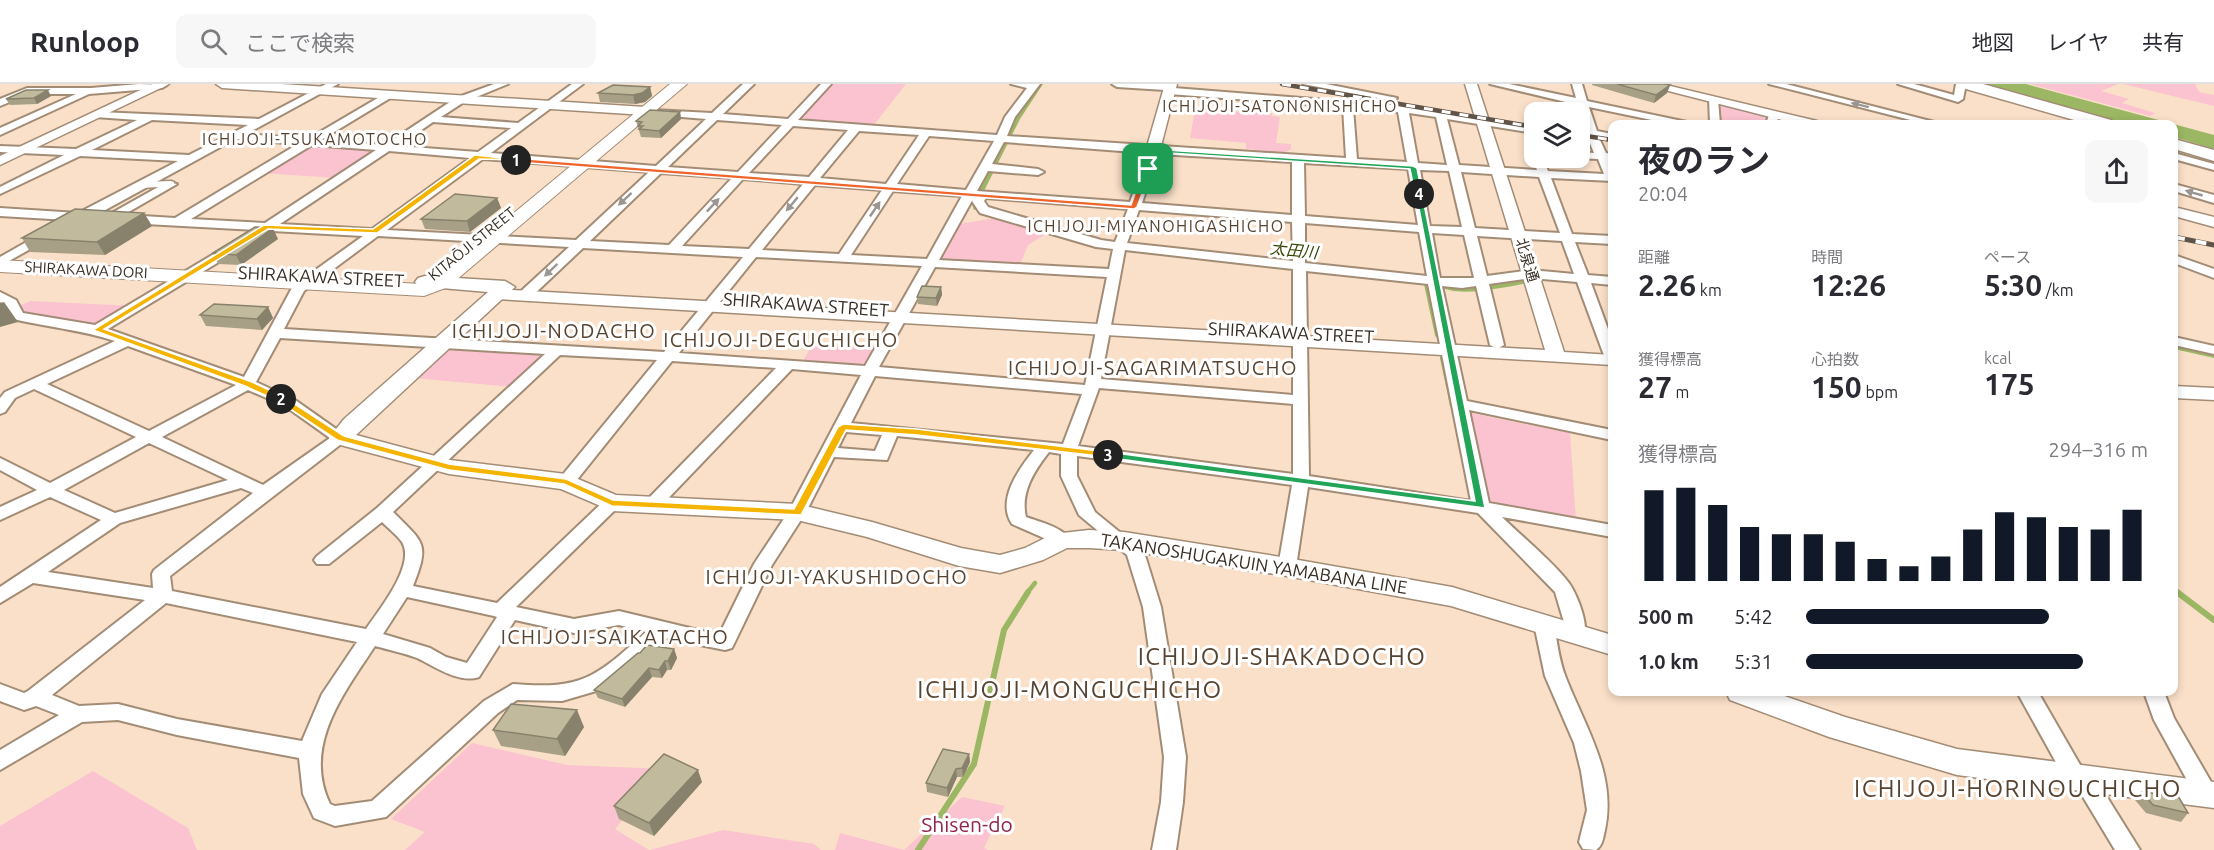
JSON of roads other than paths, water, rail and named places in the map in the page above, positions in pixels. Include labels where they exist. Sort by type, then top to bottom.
[{"type":"highway","points":[[1963,84],[2091,120]]},
{"type":"highway","points":[[2178,145],[2214,156]]},
{"type":"main road","name":"KITAŌJI STREET","points":[[430,285],[640,111],[669,84]]},
{"type":"main road","name":"KITAŌJI STREET","points":[[640,111],[679,84]]},
{"type":"main road","name":"SHIRAKAWA DORI","points":[[1,261],[430,285]]},
{"type":"main road","name":"SHIRAKAWA STREET","points":[[430,285],[514,291]]},
{"type":"main road","points":[[341,438],[352,424],[441,344],[514,291]]},
{"type":"main road","name":"TAKANOSHUGAKUIN YAMABANA LINE","points":[[341,438],[435,464],[566,482],[612,503],[797,512],[872,530],[959,557],[999,564],[1034,554],[1062,540],[1124,541],[1287,567],[1420,589],[1608,644]]},
{"type":"main road","points":[[1754,696],[1840,728],[1957,762],[2210,794]]},
{"type":"street","points":[[1,103],[27,91],[91,91],[162,84]]},
{"type":"street","points":[[0,161],[162,84]]},
{"type":"street","points":[[222,84],[327,87],[388,95],[640,111],[1153,150],[1413,168],[1608,178]]},
{"type":"street","points":[[98,330],[266,226],[460,100],[503,84]]},
{"type":"street","points":[[0,514],[50,490],[147,436],[249,384],[298,289],[578,84]]},
{"type":"street","points":[[514,291],[578,244],[749,84]]},
{"type":"street","points":[[673,248],[826,84]]},
{"type":"street","points":[[1016,84],[1034,84]]},
{"type":"street","points":[[402,590],[574,626],[619,618],[660,630],[726,643],[763,564],[797,512],[843,427],[870,370],[932,263],[976,195],[1005,139],[1010,117],[1034,84]]},
{"type":"street","points":[[1117,84],[1170,87],[1482,118]]},
{"type":"street","points":[[1308,84],[1378,96],[1524,128]]},
{"type":"street","points":[[1376,84],[1378,96]]},
{"type":"street","name":"北泉通","points":[[1471,84],[1555,352]]},
{"type":"street","points":[[1495,84],[1578,102]]},
{"type":"street","points":[[1577,84],[1583,102]]},
{"type":"street","points":[[1647,84],[1713,100],[1772,120]]},
{"type":"street","points":[[1774,84],[1920,120]]},
{"type":"street","points":[[1903,84],[1958,99],[1963,84]]},
{"type":"street","points":[[1,261],[80,216],[327,87]]},
{"type":"street","points":[[1164,850],[1172,802],[1175,757],[1152,607],[1135,552],[1124,541],[1104,530],[1088,515],[1069,477],[1069,449],[1091,386],[1119,248],[1153,150],[1170,87]]},
{"type":"street","points":[[0,132],[91,91]]},
{"type":"street","points":[[177,222],[388,95]]},
{"type":"street","points":[[1713,100],[1715,120]]},
{"type":"street","points":[[1348,104],[1352,164]]},
{"type":"street","points":[[1590,105],[1657,120]]},
{"type":"street","points":[[1403,109],[1435,283],[1481,506],[1563,589],[1576,634]]},
{"type":"street","points":[[1891,113],[1895,120]]},
{"type":"street","points":[[99,115],[261,122]]},
{"type":"street","points":[[1441,115],[1452,170],[1497,345]]},
{"type":"street","points":[[0,191],[151,117]]},
{"type":"street","points":[[430,119],[520,126]]},
{"type":"street","points":[[566,482],[856,127]]},
{"type":"street","points":[[1590,127],[1593,137],[1607,156]]},
{"type":"street","points":[[843,257],[926,132]]},
{"type":"street","points":[[232,136],[738,178],[1426,230],[1608,240]]},
{"type":"street","points":[[1590,137],[1608,137]]},
{"type":"street","points":[[0,148],[190,159]]},
{"type":"street","points":[[1590,155],[1607,156]]},
{"type":"street","points":[[2178,157],[2214,167]]},
{"type":"street","points":[[1287,567],[1301,481],[1298,160]]},
{"type":"street","points":[[989,168],[1038,172]]},
{"type":"street","points":[[1542,168],[1608,345]]},
{"type":"street","points":[[142,185],[171,184]]},
{"type":"street","points":[[108,218],[171,184]]},
{"type":"street","points":[[2178,188],[2214,199]]},
{"type":"street","points":[[976,195],[984,210],[1119,248],[1435,283],[1482,286],[1532,277],[1608,281]]},
{"type":"street","points":[[0,212],[1114,273]]},
{"type":"street","points":[[2178,213],[2214,222]]},
{"type":"street","points":[[2178,261],[2214,274]]},
{"type":"street","points":[[2178,272],[2214,274]]},
{"type":"street","name":"SHIRAKAWA STREET","points":[[514,291],[1608,355]]},
{"type":"street","points":[[0,296],[11,303],[18,316],[62,326],[98,330],[249,384],[290,403],[341,438],[265,492],[161,574],[162,596]]},
{"type":"street","points":[[275,333],[555,352],[788,364],[1302,400]]},
{"type":"street","points":[[0,409],[10,395],[127,341]]},
{"type":"street","points":[[2178,342],[2214,350]]},
{"type":"street","name":"SHIRAKAWA STREET","points":[[1448,346],[1497,345],[1555,352]]},
{"type":"street","points":[[323,560],[383,512],[555,352]]},
{"type":"street","points":[[652,506],[788,364]]},
{"type":"street","points":[[35,384],[265,492]]},
{"type":"street","points":[[2178,384],[2214,387]]},
{"type":"street","points":[[2178,392],[2214,394]]},
{"type":"street","points":[[1460,408],[1608,434]]},
{"type":"street","points":[[843,427],[1069,449],[1481,506],[1608,530]]},
{"type":"street","points":[[830,452],[881,456],[892,430]]},
{"type":"street","points":[[1046,446],[1027,471],[1017,496],[1015,513],[1018,520],[1062,540]]},
{"type":"street","points":[[0,463],[50,490],[114,519]]},
{"type":"street","points":[[0,596],[114,519],[242,483]]},
{"type":"street","points":[[32,576],[162,596],[369,637],[423,653],[440,663],[472,672],[505,612],[612,503]]},
{"type":"street","points":[[383,512],[411,541],[415,558],[402,590],[329,700],[309,751],[314,794],[322,811],[335,816],[378,810],[490,707],[513,692],[549,696],[572,694],[601,683],[660,630]]},
{"type":"street","points":[[0,692],[24,702],[35,697],[162,596]]},
{"type":"street","points":[[1544,624],[1555,676],[1585,743],[1592,771],[1598,810],[1591,842]]},
{"type":"street","points":[[2030,696],[2128,850]]},
{"type":"street","points":[[2155,696],[2164,720],[2210,794]]},
{"type":"street","points":[[35,697],[78,714],[118,712],[177,727],[309,751]]},
{"type":"street","points":[[0,761],[78,714]]},
{"type":"waterway","name":"太田川","points":[[978,208],[975,199],[1015,119],[1039,84]]},
{"type":"waterway","name":"太田川","points":[[1446,286],[1472,288],[1528,279]]},
{"type":"waterway","points":[[1426,284],[1437,335]]},
{"type":"waterway","name":"太田川","points":[[2178,346],[2214,354]]},
{"type":"waterway","points":[[1442,358],[1448,386]]},
{"type":"waterway","points":[[1448,384],[1452,405],[1457,407]]},
{"type":"waterway","points":[[1027,593],[1035,583]]},
{"type":"waterway","points":[[918,850],[974,764],[1004,630],[1028,592]]},
{"type":"waterway","points":[[2178,593],[2214,620]]},
{"type":"railway","points":[[1282,84],[1524,125]]},
{"type":"railway","points":[[1590,137],[1608,139]]},
{"type":"railway","points":[[2178,238],[2214,245]]},
{"type":"district","name":"ICHIJOJI-SATONONISHICHO","points":[[1280,106]]},
{"type":"district","name":"ICHIJOJI-TSUKAMOTOCHO","points":[[315,139]]},
{"type":"district","name":"ICHIJOJI-MIYANOHIGASHICHO","points":[[1156,226]]},
{"type":"district","name":"ICHIJOJI-NODACHO","points":[[554,331]]},
{"type":"district","name":"ICHIJOJI-DEGUCHICHO","points":[[781,340]]},
{"type":"district","name":"ICHIJOJI-SAGARIMATSUCHO","points":[[1153,368]]},
{"type":"district","name":"ICHIJOJI-YAKUSHIDOCHO","points":[[837,577]]},
{"type":"district","name":"ICHIJOJI-SAIKATACHO","points":[[615,637]]},
{"type":"district","name":"ICHIJOJI-SHAKADOCHO","points":[[1282,657]]},
{"type":"district","name":"ICHIJOJI-MONGUCHICHO","points":[[1070,690]]},
{"type":"district","name":"ICHIJOJI-HORINOUCHICHO","points":[[2018,789]]},
{"type":"park label","name":"Shisen-do","points":[[967,825]]}]
